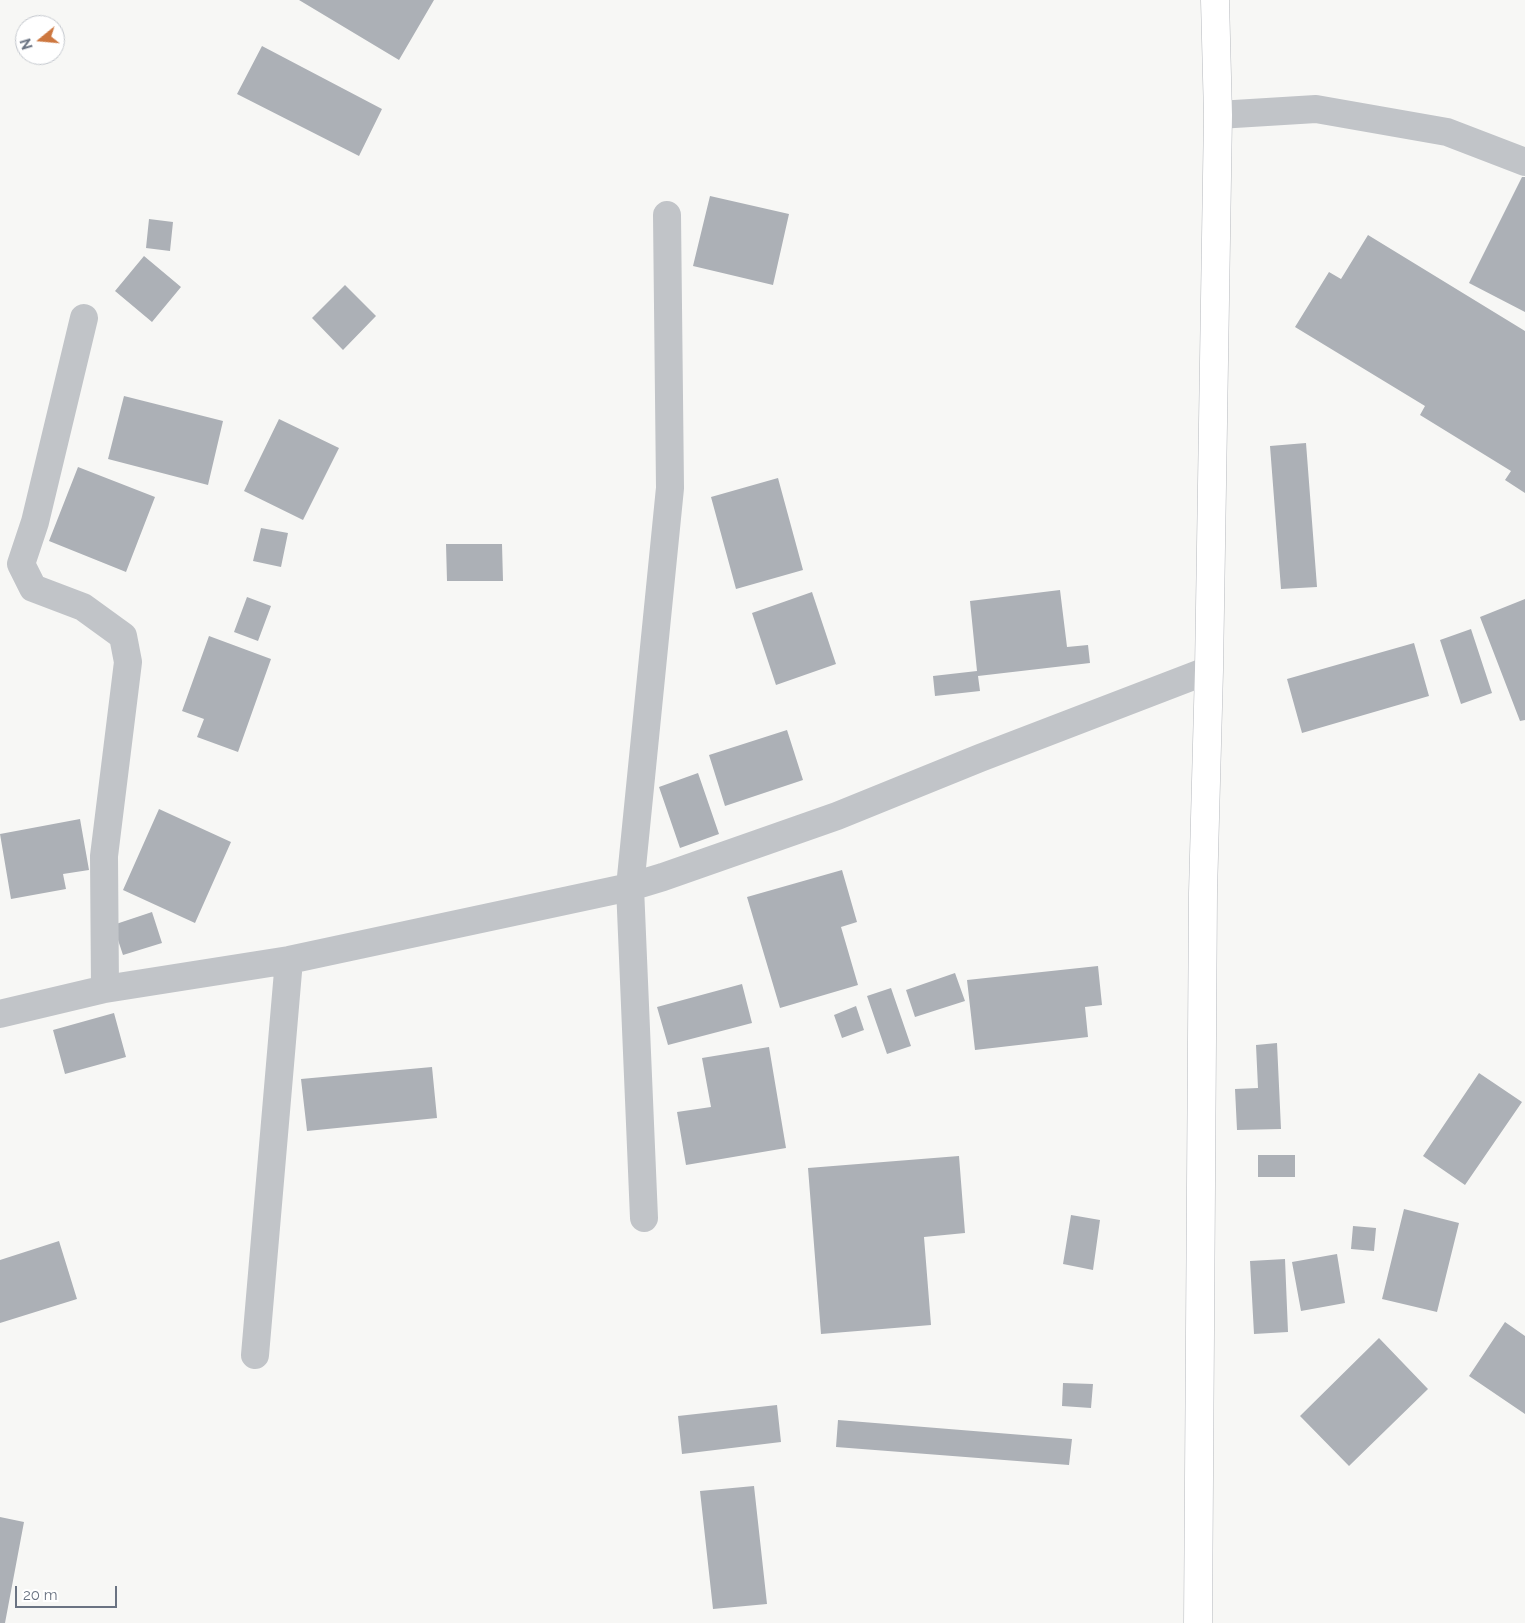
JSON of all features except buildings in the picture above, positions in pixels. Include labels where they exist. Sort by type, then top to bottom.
[{"type":"main road","points":[[1198,1623],[1203,893],[1218,115],[1215,0]]},
{"type":"street","points":[[1218,115],[1316,109],[1447,132],[1525,162]]},
{"type":"street","points":[[644,1218],[630,887],[670,488],[667,215]]},
{"type":"street","points":[[84,318],[35,522],[21,564],[32,588],[83,607],[123,636],[128,662],[104,856],[105,989]]},
{"type":"street","points":[[0,1014],[105,989],[289,960],[630,887],[836,816],[1208,670]]},
{"type":"street","points":[[255,1356],[289,960]]}]
